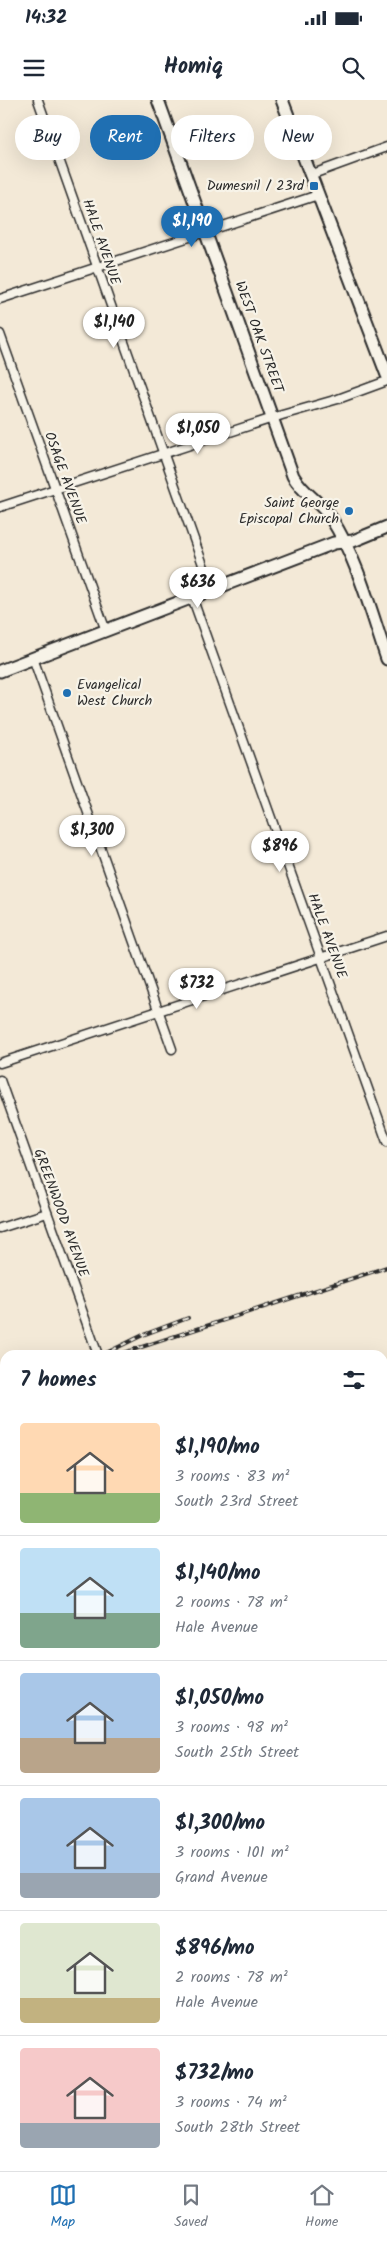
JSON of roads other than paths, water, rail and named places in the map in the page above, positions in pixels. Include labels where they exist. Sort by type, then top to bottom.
[{"type":"main road","name":"WEST OAK STREET","points":[[158,100],[298,486],[328,514],[349,551],[387,659]]},
{"type":"main road","points":[[282,100],[387,375]]},
{"type":"main road","points":[[0,671],[334,543],[353,541],[387,527]]},
{"type":"street","name":"HALE AVENUE","points":[[38,100],[212,590]]},
{"type":"street","points":[[310,175],[387,147]]},
{"type":"street","points":[[0,299],[318,195]]},
{"type":"street","name":"OSAGE AVENUE","points":[[0,334],[106,631]]},
{"type":"street","points":[[0,507],[272,418],[338,399],[387,381]]},
{"type":"street","name":"HALE AVENUE","points":[[192,597],[387,1142]]},
{"type":"street","points":[[33,658],[172,1049]]},
{"type":"street","points":[[0,1063],[387,936]]},
{"type":"street","name":"GREENWOOD AVENUE","points":[[0,1080],[96,1350]]},
{"type":"street","points":[[0,1228],[47,1213]]},
{"type":"railway","points":[[132,1350],[387,1267]]},
{"type":"railway","points":[[112,1350],[143,1335],[188,1318]]},
{"type":"place","name":"Dumesnil / 23rd","points":[[314,186]]},
{"type":"place","name":"Saint George Episcopal Church","points":[[349,511]]},
{"type":"place","name":"Evangelical West Church","points":[[67,693]]}]
